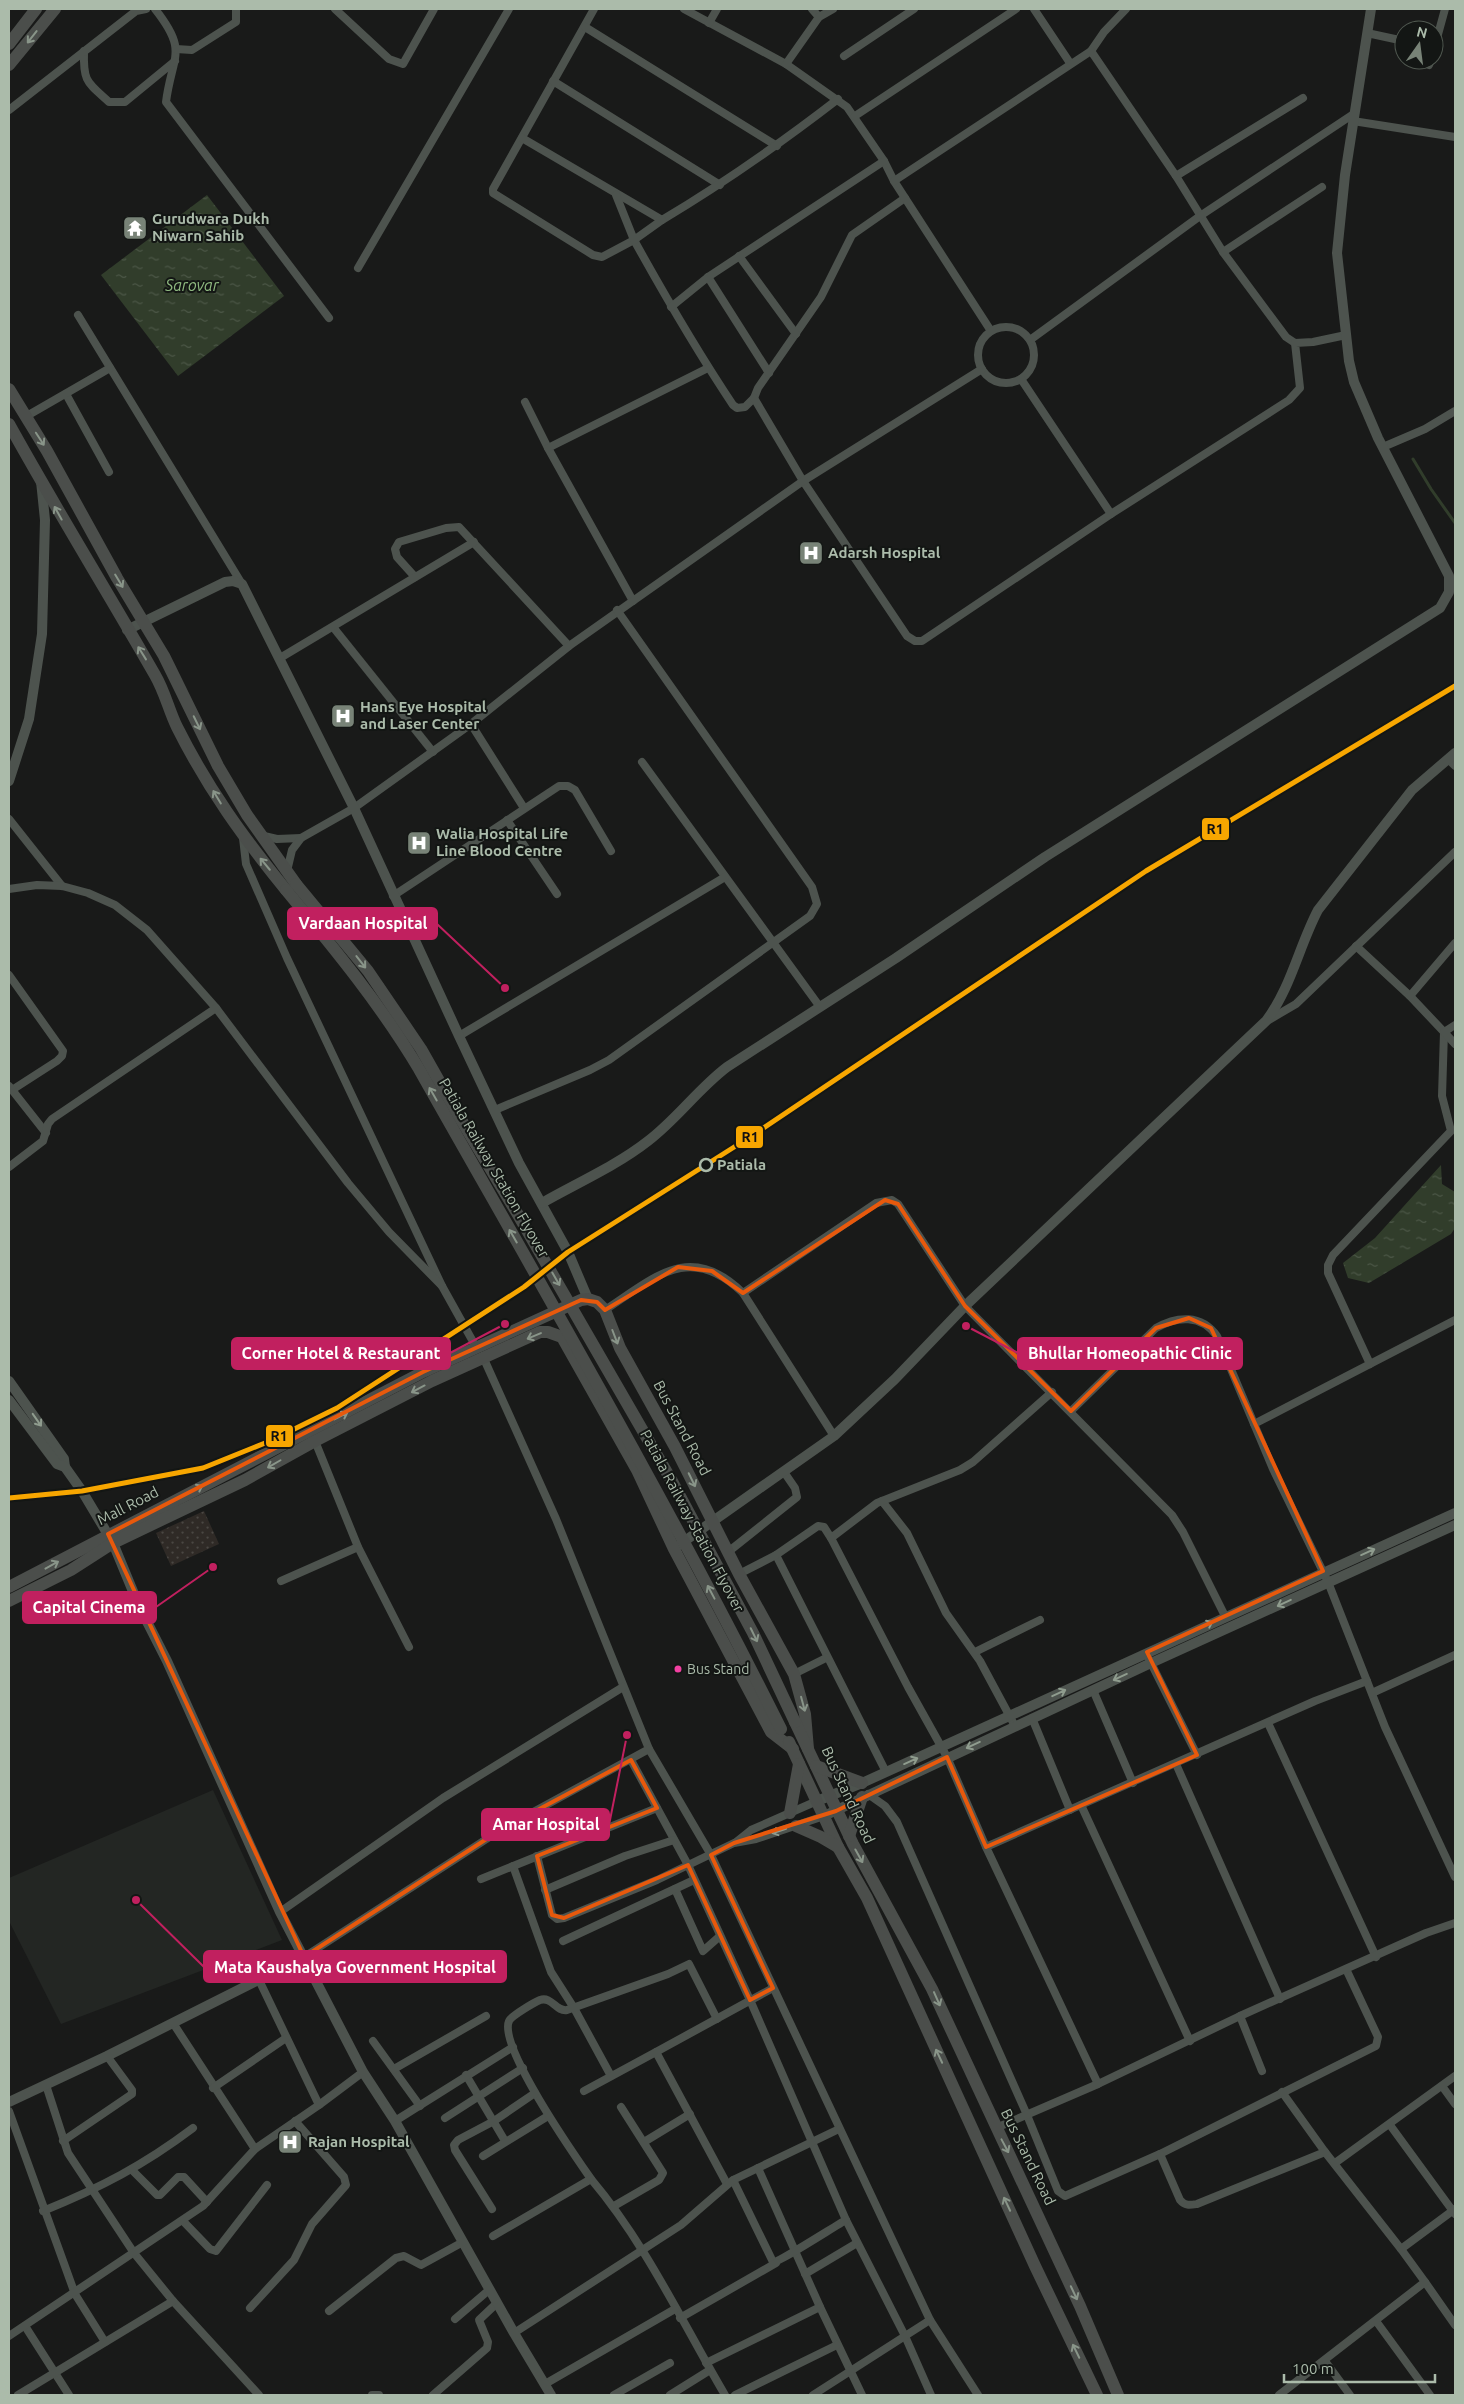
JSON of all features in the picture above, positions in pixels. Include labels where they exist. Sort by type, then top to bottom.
[{"type":"main road","points":[[9,44],[36,9]]},
{"type":"main road","points":[[9,65],[55,9]]},
{"type":"main road","name":"Patiala Railway Station Flyover","points":[[10,396],[48,451],[107,561],[164,656],[218,766],[259,834],[287,871],[292,887],[408,1051],[634,1447],[737,1639],[781,1729],[793,1749]]},
{"type":"main road","name":"Patiala Railway Station Flyover","points":[[9,424],[156,677],[177,726],[203,775],[243,838],[292,887],[368,971],[421,1049],[673,1483],[753,1633],[808,1749]]},
{"type":"main road","points":[[476,1347],[581,1300],[588,1299],[597,1302],[605,1310]]},
{"type":"main road","name":"Bus Stand Road","points":[[605,1310],[620,1348],[675,1447],[739,1574],[794,1674],[805,1714],[808,1749],[849,1836],[932,1989],[1068,2278],[1118,2395]]},
{"type":"main road","points":[[484,1359],[540,1332],[548,1332],[562,1337],[637,1470],[674,1549],[771,1732],[793,1749]]},
{"type":"main road","name":"Mall Road","points":[[9,1601],[71,1570],[111,1539],[269,1453],[423,1372],[476,1347]]},
{"type":"main road","name":"Mall Road","points":[[9,1587],[111,1539],[245,1480],[316,1441],[461,1367],[484,1359]]},
{"type":"main road","name":"Bus Stand Road","points":[[793,1749],[838,1848],[867,1898],[1035,2266],[1097,2395]]},
{"type":"main road","points":[[790,1814],[799,1764]]},
{"type":"main road","points":[[816,1766],[864,1791],[849,1836]]},
{"type":"main road","points":[[796,1826],[821,1837],[838,1848]]},
{"type":"street","points":[[9,110],[136,11],[146,9]]},
{"type":"street","points":[[155,9],[169,27],[176,43],[175,61],[166,102],[329,318]]},
{"type":"street","points":[[176,49],[192,50],[236,22],[236,9]]},
{"type":"street","points":[[335,9],[389,59],[403,64],[434,9]]},
{"type":"street","points":[[358,268],[510,9]]},
{"type":"street","points":[[594,9],[493,188],[495,196],[593,255],[602,257],[634,240],[777,146],[838,99]]},
{"type":"street","points":[[684,9],[786,64],[838,99],[854,116],[884,160],[894,181],[992,330]]},
{"type":"street","points":[[709,23],[717,9]]},
{"type":"street","points":[[812,9],[819,17]]},
{"type":"street","points":[[786,64],[819,17],[833,9]]},
{"type":"street","points":[[844,56],[914,9]]},
{"type":"street","points":[[854,116],[1016,9]]},
{"type":"street","points":[[1034,9],[1070,62]]},
{"type":"street","points":[[894,181],[1070,62],[1090,51],[1104,32],[1126,9]]},
{"type":"street","points":[[542,1203],[634,1151],[668,1125],[708,1082],[1046,857],[1440,608],[1449,592],[1452,574],[1383,446],[1354,382],[1346,335],[1337,253],[1354,117],[1371,9]]},
{"type":"street","points":[[585,27],[777,146]]},
{"type":"street","points":[[1367,33],[1394,39]]},
{"type":"street","points":[[84,51],[83,72],[90,85],[109,102],[125,102],[175,61]]},
{"type":"street","points":[[1090,51],[1176,176],[1223,252],[1286,337],[1295,343],[1304,344],[1346,335]]},
{"type":"street","points":[[553,81],[720,185]]},
{"type":"street","points":[[1176,176],[1303,98]]},
{"type":"street","points":[[1030,340],[1200,216],[1354,117],[1455,137]]},
{"type":"street","points":[[522,138],[616,195],[662,220]]},
{"type":"street","points":[[671,307],[708,277],[884,160]]},
{"type":"street","points":[[1223,252],[1322,187]]},
{"type":"street","points":[[616,195],[634,240],[671,307],[708,368],[737,408],[745,407],[754,398],[825,291],[852,236],[905,198]]},
{"type":"street","points":[[739,256],[796,334]]},
{"type":"street","points":[[708,277],[769,373]]},
{"type":"street","points":[[78,315],[242,584],[354,808],[459,1036],[568,1252],[588,1299]]},
{"type":"street","points":[[1006,327],[1013,328],[1020,330],[1030,340],[1034,358],[1030,370],[1021,379],[1002,382],[991,378],[982,369],[978,355],[979,348],[981,341],[992,330],[1006,327]]},
{"type":"street","points":[[754,398],[803,481],[907,636],[915,642],[934,635],[1111,514],[1296,394],[1300,388],[1300,379],[1295,343]]},
{"type":"street","points":[[25,417],[110,368]]},
{"type":"street","points":[[548,448],[708,368]]},
{"type":"street","points":[[287,871],[292,850],[301,838],[354,808],[433,752],[617,610],[633,601],[803,481],[982,369]]},
{"type":"street","points":[[1021,379],[1111,514]]},
{"type":"street","points":[[66,394],[109,472]]},
{"type":"street","points":[[525,402],[548,448],[633,601]]},
{"type":"street","points":[[1383,446],[1433,425],[1455,411]]},
{"type":"street","points":[[9,781],[29,719],[42,634],[46,520],[41,480]]},
{"type":"street","points":[[415,577],[397,557],[395,549],[399,542],[454,526],[460,527],[569,646]]},
{"type":"street","points":[[280,658],[474,542]]},
{"type":"street","points":[[127,630],[145,623],[226,582],[233,581],[242,584]]},
{"type":"street","points":[[495,1110],[590,1070],[609,1060],[814,911],[817,898],[812,887],[617,610]]},
{"type":"street","points":[[332,627],[433,752]]},
{"type":"street","points":[[471,724],[524,808]]},
{"type":"street","points":[[1266,1021],[1280,999],[1297,962],[1307,931],[1318,910],[1412,790],[1453,760]]},
{"type":"street","points":[[642,762],[820,1007]]},
{"type":"street","points":[[393,896],[559,786],[568,786],[575,790],[610,851]]},
{"type":"street","points":[[9,819],[62,886]]},
{"type":"street","points":[[508,820],[557,894]]},
{"type":"street","points":[[259,834],[277,839],[301,838]]},
{"type":"street","points":[[243,838],[246,864],[287,958],[442,1286],[476,1347]]},
{"type":"street","points":[[674,1549],[834,1436],[895,1379],[965,1306],[1266,1021],[1296,1004],[1455,852]]},
{"type":"street","points":[[459,1036],[725,877]]},
{"type":"street","points":[[9,889],[36,885],[62,886],[88,892],[115,905],[132,916],[147,930],[216,1008],[348,1183],[389,1232],[442,1286]]},
{"type":"street","points":[[1410,996],[1455,943]]},
{"type":"street","points":[[1356,946],[1410,996],[1455,1044]]},
{"type":"street","points":[[9,975],[63,1051],[62,1056],[57,1061],[10,1088],[46,1133]]},
{"type":"street","points":[[9,1167],[43,1141],[48,1124],[52,1119],[216,1008]]},
{"type":"street","points":[[1444,1032],[1455,1025]]},
{"type":"street","points":[[1370,1364],[1330,1281],[1328,1265],[1333,1255],[1454,1131],[1442,1096],[1444,1032]]},
{"type":"street","points":[[743,1293],[876,1203],[892,1200],[898,1204],[965,1306],[1071,1411],[1178,1524],[1225,1616]]},
{"type":"street","points":[[605,1310],[663,1273],[678,1267],[696,1267],[712,1271],[730,1280],[743,1293],[834,1436]]},
{"type":"street","points":[[1071,1411],[1156,1328],[1166,1322],[1189,1318],[1202,1322],[1211,1328],[1217,1336],[1298,1522],[1328,1582],[1366,1680],[1455,1877]]},
{"type":"street","points":[[1254,1424],[1455,1320]]},
{"type":"street","points":[[484,1359],[556,1519],[649,1749],[711,1855],[930,2320],[978,2395]]},
{"type":"street","points":[[9,1381],[64,1460],[64,1467]]},
{"type":"street","points":[[831,1538],[871,1507],[882,1501],[960,1470],[973,1462],[1052,1392]]},
{"type":"street","points":[[9,1400],[57,1464],[64,1467],[82,1491],[111,1539],[138,1606],[167,1661],[280,1912],[363,2072],[395,2121],[489,2290],[551,2395]]},
{"type":"street","points":[[316,1441],[358,1547],[409,1647]]},
{"type":"street","points":[[728,1552],[797,1497],[795,1488],[784,1472]]},
{"type":"street","points":[[882,1501],[907,1533],[946,1613],[975,1652],[1015,1726]]},
{"type":"street","points":[[734,1843],[756,1839],[838,1810],[886,1772],[1225,1616],[1455,1513]]},
{"type":"street","points":[[537,1856],[552,1915],[557,1919],[564,1918],[711,1855],[734,1843],[751,1830],[831,1795],[864,1791],[947,1757],[1455,1525]]},
{"type":"street","points":[[739,1574],[776,1555],[818,1526],[824,1527],[947,1757],[986,1847],[1098,2084]]},
{"type":"street","points":[[281,1581],[358,1547]]},
{"type":"street","points":[[776,1555],[826,1658],[886,1772]]},
{"type":"street","points":[[975,1652],[1040,1620]]},
{"type":"street","points":[[1146,1652],[1197,1755]]},
{"type":"street","points":[[1372,1693],[1455,1654]]},
{"type":"street","points":[[794,1674],[826,1658]]},
{"type":"street","points":[[986,1847],[1366,1680]]},
{"type":"street","points":[[280,1912],[443,1798],[623,1687]]},
{"type":"street","points":[[1093,1690],[1133,1782]]},
{"type":"street","points":[[1032,1718],[1070,1810]]},
{"type":"street","points":[[1268,1723],[1376,1957]]},
{"type":"street","points":[[9,2102],[107,2056],[304,1957],[502,1830],[649,1749]]},
{"type":"street","points":[[631,1760],[688,1865],[750,2000],[846,2220],[931,2395]]},
{"type":"street","points":[[1176,1764],[1280,1999]]},
{"type":"street","points":[[864,1791],[885,1806],[897,1822],[1028,2115],[1058,2191],[1065,2196],[1160,2154],[1282,2092],[1372,2050],[1378,2042],[1346,1969]]},
{"type":"street","points":[[1081,1805],[1190,2042]]},
{"type":"street","points":[[481,1879],[657,1808]]},
{"type":"street","points":[[546,1890],[614,1860],[674,1840]]},
{"type":"street","points":[[513,1866],[546,1961],[611,2076]]},
{"type":"street","points":[[563,1941],[694,1880]]},
{"type":"street","points":[[676,1888],[703,1951],[720,1936]]},
{"type":"street","points":[[996,2128],[1190,2042],[1240,2016],[1376,1957],[1426,1933],[1455,1922]]},
{"type":"street","points":[[717,2019],[688,1964],[668,1974],[563,2011],[544,1999],[535,2002],[509,2021],[513,2047],[548,2116],[591,2179],[614,2206],[643,2250],[725,2395]]},
{"type":"street","points":[[259,1980],[319,2105]]},
{"type":"street","points":[[584,2091],[773,1988]]},
{"type":"street","points":[[394,2069],[486,2016]]},
{"type":"street","points":[[1240,2016],[1262,2071]]},
{"type":"street","points":[[173,2023],[255,2149]]},
{"type":"street","points":[[214,2088],[286,2038]]},
{"type":"street","points":[[373,2041],[420,2106]]},
{"type":"street","points":[[395,2121],[513,2047]]},
{"type":"street","points":[[656,2052],[730,2182],[770,2258],[776,2263]]},
{"type":"street","points":[[63,2141],[132,2094],[132,2090],[107,2056]]},
{"type":"street","points":[[445,2118],[523,2068]]},
{"type":"street","points":[[9,2336],[75,2294],[183,2220],[207,2202],[255,2149],[363,2072]]},
{"type":"street","points":[[466,2075],[506,2140]]},
{"type":"street","points":[[1335,2163],[1390,2125],[1455,2076]]},
{"type":"street","points":[[46,2084],[63,2141],[76,2168],[134,2253],[173,2301],[259,2395]]},
{"type":"street","points":[[1442,2086],[1455,2104]]},
{"type":"street","points":[[1282,2092],[1325,2152],[1402,2249],[1455,2325]]},
{"type":"street","points":[[492,2209],[455,2150],[454,2145],[458,2140],[494,2121],[535,2093]]},
{"type":"street","points":[[614,2206],[662,2177],[663,2171],[621,2107]]},
{"type":"street","points":[[9,2111],[43,2211],[75,2294],[105,2342]]},
{"type":"street","points":[[644,2142],[690,2114]]},
{"type":"street","points":[[483,2156],[506,2140],[548,2116]]},
{"type":"street","points":[[250,2308],[294,2260],[312,2224],[346,2185],[344,2177],[295,2121]]},
{"type":"street","points":[[1390,2125],[1454,2211],[1402,2249]]},
{"type":"street","points":[[43,2211],[93,2191],[132,2170],[193,2128]]},
{"type":"street","points":[[514,2333],[681,2225],[730,2182],[839,2129]]},
{"type":"street","points":[[1160,2154],[1180,2200],[1184,2204],[1190,2205],[1197,2204],[1325,2152]]},
{"type":"street","points":[[758,2168],[837,2345],[862,2395]]},
{"type":"street","points":[[132,2170],[157,2195],[160,2195],[178,2177],[184,2177],[207,2202]]},
{"type":"street","points":[[493,2236],[591,2179]]},
{"type":"street","points":[[183,2220],[210,2248],[216,2251],[267,2185]]},
{"type":"street","points":[[680,2318],[846,2220]]},
{"type":"street","points":[[329,2311],[396,2258],[404,2256],[421,2265],[463,2242]]},
{"type":"street","points":[[805,2274],[857,2243]]},
{"type":"street","points":[[1279,2395],[1425,2282]]},
{"type":"street","points":[[455,2319],[489,2290]]},
{"type":"street","points":[[18,2395],[173,2301]]},
{"type":"street","points":[[433,2395],[488,2345],[479,2320],[497,2303]]},
{"type":"street","points":[[670,2395],[708,2366],[820,2306]]},
{"type":"street","points":[[545,2384],[675,2309]]},
{"type":"street","points":[[813,2395],[930,2320]]},
{"type":"street","points":[[1376,2321],[1430,2395]]},
{"type":"street","points":[[25,2326],[69,2395]]},
{"type":"street","points":[[735,2395],[837,2345]]},
{"type":"street","points":[[1325,2361],[1350,2395]]},
{"type":"street","points":[[614,2395],[670,2363]]},
{"type":"street","points":[[372,2395],[379,2395]]},
{"type":"highlighted area","points":[[885,1200],[898,1204],[965,1306],[1071,1411],[1156,1328],[1189,1318],[1211,1328],[1323,1571],[1147,1652],[1197,1755],[986,1847],[947,1757],[836,1811],[734,1843],[711,1855],[773,1988],[750,2000],[688,1865],[564,1918],[552,1915],[537,1856],[657,1808],[631,1760],[502,1829],[304,1957],[108,1534],[423,1372],[581,1300],[597,1302],[605,1310],[678,1267],[712,1271],[743,1293]]},
{"type":"shaded area","points":[[204,1511],[219,1544],[171,1566],[156,1533]]},
{"type":"shaded area","points":[[213,1790],[282,1940],[61,2024],[9,1921],[9,1878]]},
{"type":"water","name":"Sarovar","points":[[207,195],[284,296],[178,376],[101,275]]},
{"type":"water","points":[[1441,1165],[1442,1184],[1455,1192],[1455,1228],[1451,1234],[1369,1283],[1348,1278],[1343,1263],[1375,1238]]},
{"type":"waterway","points":[[1413,459],[1455,523]]},
{"type":"transit line","name":"R1","points":[[9,1498],[82,1491],[203,1468],[270,1441],[337,1408],[524,1287],[568,1252],[750,1137],[1146,871],[1455,686]]},
{"type":"place","name":"Gurudwara Dukh Niwarn Sahib","points":[[135,228]]},
{"type":"place","name":"Adarsh Hospital","points":[[811,553]]},
{"type":"place","name":"Hans Eye Hospital and Laser Center","points":[[343,716]]},
{"type":"place","name":"Walia Hospital Life Line Blood Centre","points":[[419,843]]},
{"type":"place","name":"Vardaan Hospital","points":[[505,988]]},
{"type":"place","name":"Patiala","points":[[706,1165]]},
{"type":"place","name":"Corner Hotel & Restaurant","points":[[505,1324]]},
{"type":"place","name":"Bhullar Homeopathic Clinic","points":[[966,1326]]},
{"type":"place","name":"Capital Cinema","points":[[213,1567]]},
{"type":"place","name":"Bus Stand","points":[[678,1669]]},
{"type":"place","name":"Amar Hospital","points":[[627,1735]]},
{"type":"place","name":"Mata Kaushalya Government Hospital","points":[[136,1900]]},
{"type":"place","name":"Rajan Hospital","points":[[290,2142]]}]
